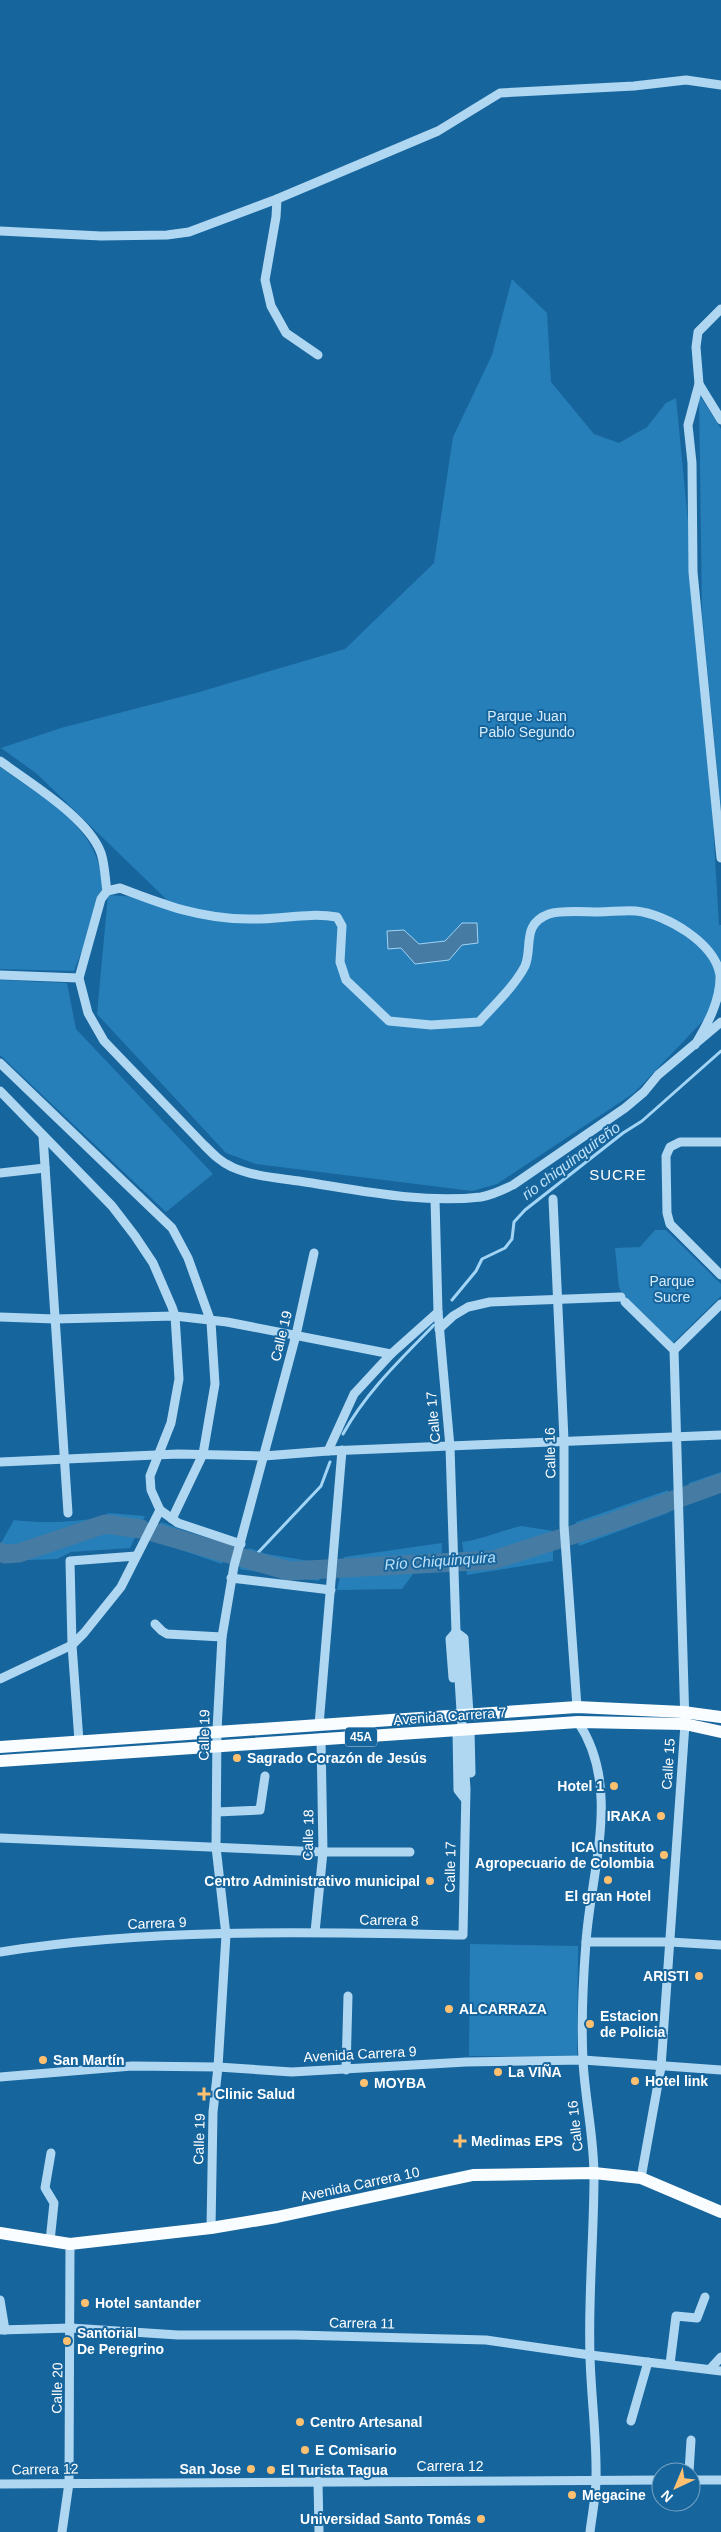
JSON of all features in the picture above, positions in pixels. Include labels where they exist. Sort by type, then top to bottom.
[{"type":"main road","name":"Avenida Carrera 7","points":[[0,1747],[217,1730],[319,1725],[576,1707],[684,1718],[721,1732]]},
{"type":"main road","name":"Avenida Carrera 7","points":[[0,1761],[217,1747],[321,1738],[578,1722],[721,1716]]},
{"type":"main road","name":"Avenida Carrera 10","points":[[0,2233],[70,2244],[211,2228],[278,2217],[473,2175],[594,2173],[642,2178],[721,2212]]},
{"type":"street","points":[[0,231],[100,236],[178,234],[189,232],[277,199],[438,131],[500,93],[634,86],[686,80],[721,85]]},
{"type":"street","points":[[277,199],[276,217],[265,280],[271,306],[286,333],[318,356]]},
{"type":"street","points":[[721,309],[698,332],[696,347],[699,384],[688,424],[692,463],[693,572],[721,858]]},
{"type":"street","points":[[699,384],[721,420]]},
{"type":"street","points":[[0,761],[62,805],[91,837],[101,853],[107,891]]},
{"type":"street","points":[[694,1045],[710,1021],[718,994],[720,977],[717,965],[708,951],[690,934],[665,919],[637,911],[549,914],[537,922],[530,932],[526,963],[516,980],[479,1022],[431,1025],[389,1021],[346,980],[340,962],[342,926],[337,917],[324,915],[249,919],[196,915],[120,888],[107,891],[101,899],[79,978],[88,1013],[104,1041],[202,1144],[232,1168],[361,1191],[434,1199],[482,1197],[498,1193],[513,1185],[625,1108],[644,1092],[658,1074],[694,1045],[721,1022]]},
{"type":"street","points":[[0,975],[79,978]]},
{"type":"street","points":[[0,1063],[172,1228],[188,1258],[211,1322],[215,1384],[203,1454],[172,1519]]},
{"type":"street","points":[[0,1091],[112,1206],[136,1236],[153,1263],[175,1316],[178,1379],[171,1423],[150,1476],[151,1490],[160,1510],[172,1519],[240,1547]]},
{"type":"street","points":[[43,1136],[68,1513]]},
{"type":"street","points":[[721,1142],[680,1142],[670,1147],[666,1156],[667,1213],[670,1224],[721,1275]]},
{"type":"street","points":[[0,1173],[45,1168]]},
{"type":"street","name":"Calle 17","points":[[434,1199],[439,1328],[450,1447],[456,1636],[466,1789],[463,1935]]},
{"type":"street","name":"Calle 16","points":[[553,1199],[564,1441],[564,1526],[576,1707]]},
{"type":"street","name":"Calle 19","points":[[211,2228],[213,2121],[226,1935],[216,1847],[217,1730],[222,1637],[234,1566],[296,1335],[314,1253]]},
{"type":"street","points":[[439,1328],[453,1316],[468,1307],[490,1302],[556,1298],[623,1299],[674,1350],[721,1304]]},
{"type":"street","points":[[328,1451],[354,1394],[390,1354],[438,1312]]},
{"type":"street","points":[[0,1317],[55,1319],[175,1316],[211,1322],[227,1322],[390,1354]]},
{"type":"street","name":"Calle 15","points":[[642,2178],[661,2066],[684,1718],[680,1510],[675,1438],[674,1350]]},
{"type":"street","points":[[0,1462],[160,1454],[264,1456],[342,1450],[721,1435]]},
{"type":"street","points":[[319,1725],[342,1450]]},
{"type":"street","points":[[0,1679],[72,1645],[116,1596],[160,1510]]},
{"type":"street","points":[[79,1741],[72,1645],[70,1560],[136,1556]]},
{"type":"street","points":[[232,1578],[331,1590]]},
{"type":"street","points":[[155,1624],[167,1634],[222,1637]]},
{"type":"street","name":"Calle 17","points":[[456,1636],[464,1638],[462,1715],[450,1639],[456,1636]]},
{"type":"street","name":"Calle 16","points":[[578,1722],[589,1738],[601,1777],[599,1846],[586,1942],[583,2060],[594,2173],[590,2355],[596,2480],[590,2532]]},
{"type":"street","name":"Calle 17","points":[[456,1730],[458,1790],[465,1799]]},
{"type":"street","name":"Calle 17","points":[[465,1799],[471,1789],[470,1730]]},
{"type":"street","name":"Calle 18","points":[[315,1932],[323,1852],[321,1738]]},
{"type":"street","points":[[217,1812],[260,1810],[265,1776]]},
{"type":"street","points":[[0,1838],[323,1852],[410,1852]]},
{"type":"street","name":"Carrera 9","points":[[0,1952],[131,1938],[226,1935],[237,1932],[315,1932]]},
{"type":"street","name":"Carrera 8","points":[[315,1932],[463,1935]]},
{"type":"street","points":[[586,1942],[670,1942],[721,1945]]},
{"type":"street","points":[[346,2070],[348,1996]]},
{"type":"street","name":"Avenida Carrera 9","points":[[0,2077],[132,2066],[218,2067],[292,2072],[466,2062],[583,2060],[721,2070]]},
{"type":"street","points":[[50,2241],[54,2203],[45,2188],[51,2154]]},
{"type":"street","name":"Calle 20","points":[[62,2532],[69,2482],[70,2244]]},
{"type":"street","points":[[670,2364],[676,2316],[697,2318],[705,2297]]},
{"type":"street","points":[[0,2300],[3,2330]]},
{"type":"street","name":"Carrera 11","points":[[3,2330],[71,2328],[178,2336],[294,2335],[486,2340],[721,2371]]},
{"type":"street","points":[[710,2369],[721,2357]]},
{"type":"street","points":[[631,2422],[648,2362]]},
{"type":"street","points":[[690,2462],[691,2440]]},
{"type":"street","name":"Carrera 12","points":[[0,2484],[69,2482],[651,2480]]},
{"type":"street","points":[[701,2480],[721,2480]]},
{"type":"street","points":[[318,2481],[319,2532]]},
{"type":"green space","name":"Parque Juan Pablo Segundo","points":[[512,279],[547,313],[551,382],[594,434],[619,443],[647,427],[666,403],[676,398],[706,706],[719,925],[721,925],[721,1002],[634,1093],[497,1184],[472,1191],[256,1164],[226,1153],[97,1014],[108,895],[166,899],[36,773],[1,748],[61,728],[196,693],[345,649],[434,563],[453,437],[492,355]]},
{"type":"green space","points":[[699,394],[721,429],[721,809],[702,613]]},
{"type":"green space","points":[[0,767],[34,790],[67,816],[81,831],[92,848],[99,866],[101,894],[95,916],[74,971],[0,969]]},
{"type":"green space","points":[[0,980],[67,983],[76,1029],[213,1174],[166,1212],[0,1055]]},
{"type":"green space","name":"Parque Sucre","points":[[655,1230],[666,1230],[721,1284],[721,1296],[673,1343],[622,1293],[619,1287],[615,1248],[640,1247]]},
{"type":"green space","points":[[721,1472],[721,1492],[689,1504],[689,1483]]},
{"type":"green space","points":[[668,1490],[668,1513],[579,1546],[576,1522]]},
{"type":"green space","points":[[108,1513],[145,1516],[130,1548],[71,1552],[57,1559],[0,1561],[0,1545],[14,1520],[37,1522],[71,1521],[105,1517]]},
{"type":"green space","points":[[161,1522],[229,1547],[222,1564],[152,1540]]},
{"type":"green space","points":[[521,1526],[553,1531],[553,1561],[467,1575],[462,1542]]},
{"type":"green space","points":[[442,1543],[441,1569],[413,1574],[402,1589],[337,1590],[344,1557]]},
{"type":"green space","points":[[249,1548],[267,1554],[322,1563],[319,1581],[239,1569]]},
{"type":"green space","points":[[470,1944],[578,1946],[577,2057],[469,2056]]},
{"type":"shaded area","points":[[462,923],[477,923],[478,943],[462,945],[449,960],[415,964],[401,948],[388,949],[387,931],[404,930],[419,944],[445,941]]},
{"type":"waterway","name":"rio chiquinquireño","points":[[452,1300],[476,1271],[482,1259],[505,1248],[512,1239],[514,1222],[525,1210],[623,1133],[642,1121],[721,1051]]},
{"type":"waterway","points":[[343,1434],[373,1390],[434,1325]]},
{"type":"waterway","points":[[251,1560],[321,1486],[330,1462]]},
{"type":"waterway","name":"Río Chiquinquira","points":[[153,1532],[289,1571],[493,1560],[613,1522],[721,1483]]},
{"type":"waterway","name":"Río Chiquinquira","points":[[0,1552],[5,1554],[19,1553],[105,1524],[141,1529]]},
{"type":"place","name":"Sagrado Corazón de Jesús","points":[[237,1758]]},
{"type":"place","name":"Hotel 1","points":[[614,1786]]},
{"type":"place","name":"IRAKA","points":[[661,1816]]},
{"type":"place","name":"ICA Instituto Agropecuario de Colombia","points":[[664,1855]]},
{"type":"place","name":"El gran Hotel","points":[[608,1880]]},
{"type":"place","name":"Centro Administrativo municipal","points":[[430,1881]]},
{"type":"place","name":"ARISTI","points":[[699,1976]]},
{"type":"place","name":"ALCARRAZA","points":[[449,2009]]},
{"type":"place","name":"Estacion de Policia","points":[[590,2024]]},
{"type":"place","name":"San Martín","points":[[43,2060]]},
{"type":"place","name":"La VIÑA","points":[[498,2072]]},
{"type":"place","name":"Hotel link","points":[[635,2081]]},
{"type":"place","name":"MOYBA","points":[[364,2083]]},
{"type":"place","name":"Clinic Salud","points":[[204,2094]]},
{"type":"place","name":"Medimas EPS","points":[[460,2141]]},
{"type":"place","name":"Hotel santander","points":[[85,2303]]},
{"type":"place","name":"Santorial De Peregrino","points":[[67,2341]]},
{"type":"place","name":"Centro Artesanal","points":[[300,2422]]},
{"type":"place","name":"E Comisario","points":[[305,2450]]},
{"type":"place","name":"San Jose","points":[[251,2469]]},
{"type":"place","name":"El Turista Tagua","points":[[271,2470]]},
{"type":"place","name":"Megacine","points":[[572,2495]]},
{"type":"place","name":"Universidad Santo Tomás","points":[[481,2519]]},
{"type":"district","name":"SUCRE","points":[[618,1175]]}]
